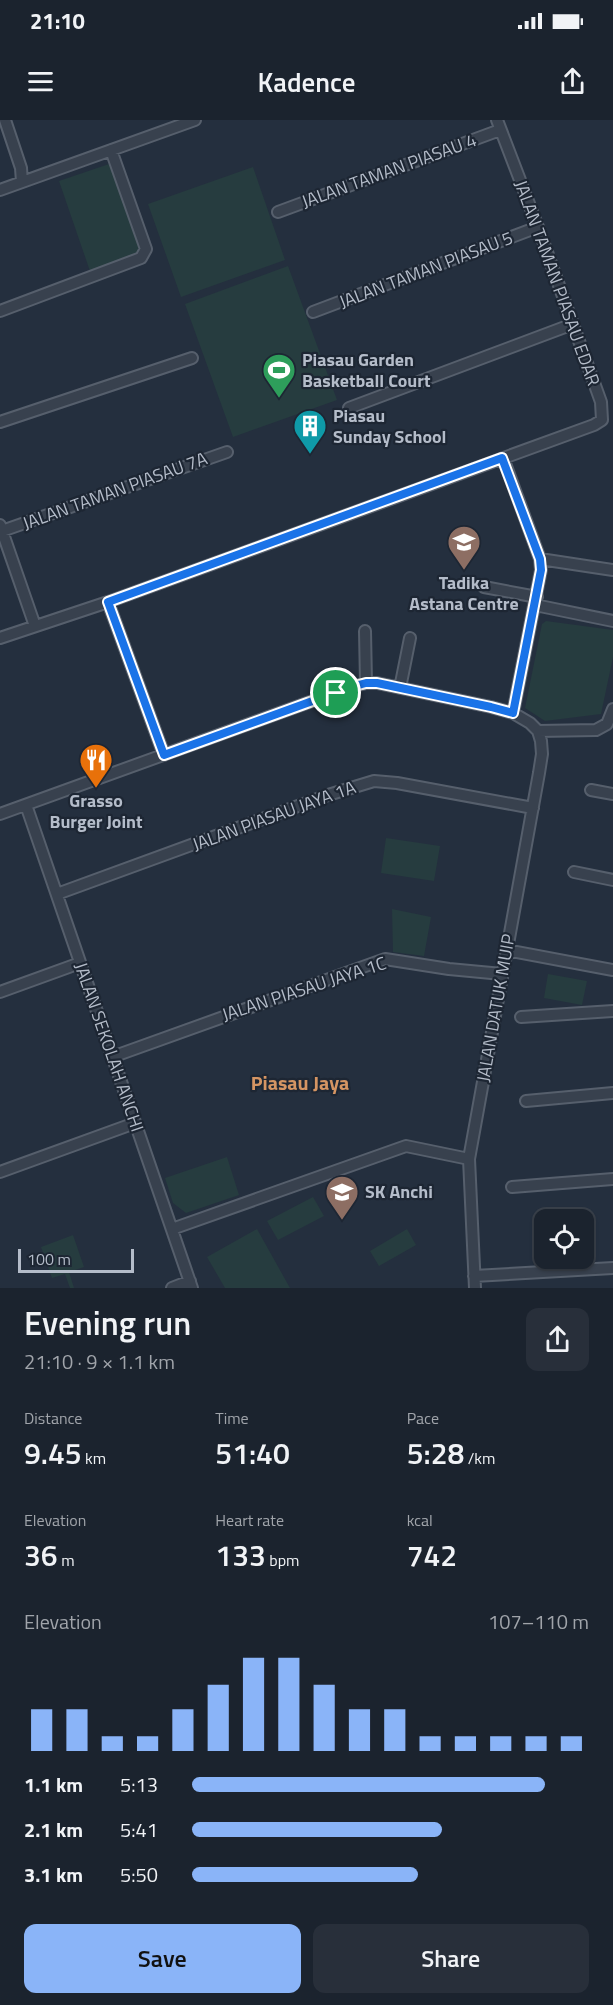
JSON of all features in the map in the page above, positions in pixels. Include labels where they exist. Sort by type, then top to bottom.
[{"type":"street","points":[[0,190],[195,120]]},
{"type":"street","points":[[5,121],[21,168],[22,182]]},
{"type":"street","name":"JALAN TAMAN PIASAU 4","points":[[278,212],[499,125]]},
{"type":"street","name":"JALAN TAMAN PIASAU EDAR","points":[[0,638],[108,602],[607,421],[499,125]]},
{"type":"street","points":[[0,311],[89,279],[141,258],[145,254],[146,249],[111,150]]},
{"type":"street","name":"JALAN TAMAN PIASAU 5","points":[[313,312],[538,227]]},
{"type":"street","points":[[349,408],[573,324]]},
{"type":"street","points":[[0,422],[192,358]]},
{"type":"street","name":"JALAN TAMAN PIASAU 7A","points":[[1,528],[227,452]]},
{"type":"street","points":[[502,458],[540,559],[541,570],[513,713]]},
{"type":"street","points":[[1,528],[35,626]]},
{"type":"street","points":[[540,559],[613,570]]},
{"type":"street","points":[[484,587],[613,621]]},
{"type":"street","points":[[108,602],[164,755]]},
{"type":"street","points":[[365,631],[366,683]]},
{"type":"street","points":[[400,687],[410,638]]},
{"type":"street","points":[[0,814],[366,683],[400,687],[513,713],[530,723],[538,731],[596,730],[607,724],[613,709]]},
{"type":"street","name":"JALAN DATUK MUIP","points":[[474,1282],[469,1159],[542,754],[538,731]]},
{"type":"street","name":"JALAN PIASAU JAYA 1A","points":[[57,894],[328,795],[374,781],[397,783],[533,808]]},
{"type":"street","points":[[591,790],[613,794]]},
{"type":"street","name":"JALAN SEKOLAH ANCHI","points":[[26,805],[191,1285]]},
{"type":"street","points":[[574,872],[613,880]]},
{"type":"street","points":[[506,950],[613,970]]},
{"type":"street","name":"JALAN PIASAU JAYA 1C","points":[[112,1057],[385,959],[502,974]]},
{"type":"street","points":[[0,992],[80,963]]},
{"type":"street","points":[[521,1017],[613,1011]]},
{"type":"street","points":[[526,1101],[613,1093]]},
{"type":"street","points":[[0,1172],[135,1123]]},
{"type":"street","points":[[172,1229],[406,1146],[469,1159]]},
{"type":"street","points":[[512,1187],[613,1179]]},
{"type":"street","points":[[474,1282],[613,1268]]},
{"type":"street","points":[[172,1288],[191,1285]]},
{"type":"green space","points":[[112,163],[145,258],[92,277],[59,181]]},
{"type":"green space","points":[[253,167],[285,260],[181,297],[148,204]]},
{"type":"green space","points":[[288,266],[337,400],[233,437],[185,304]]},
{"type":"green space","points":[[546,621],[613,630],[613,657],[601,714],[545,721],[525,708],[542,624]]},
{"type":"green space","points":[[386,838],[440,846],[434,881],[381,873]]},
{"type":"green space","points":[[392,909],[431,917],[424,956],[393,952]]},
{"type":"green space","points":[[548,974],[587,981],[582,1005],[544,998]]},
{"type":"green space","points":[[227,1157],[239,1195],[186,1213],[173,1203],[165,1178]]},
{"type":"green space","points":[[313,1197],[324,1216],[278,1240],[267,1221]]},
{"type":"green space","points":[[257,1229],[290,1288],[225,1288],[207,1257]]},
{"type":"green space","points":[[407,1229],[416,1245],[379,1266],[370,1251]]},
{"type":"green space","points":[[73,1235],[84,1267],[69,1272],[74,1288],[70,1288],[65,1274],[52,1278],[41,1247]]},
{"type":"place","name":"Piasau Garden Basketball Court","points":[[279,399]]},
{"type":"place","name":"Piasau Sunday School","points":[[310,455]]},
{"type":"place","name":"Tadika Astana Centre","points":[[464,571]]},
{"type":"place","name":"Grasso Burger Joint","points":[[96,789]]},
{"type":"place","name":"SK Anchi","points":[[342,1221]]},
{"type":"district","name":"Piasau Jaya","points":[[300,1083]]},
{"type":"route","points":[[502,458],[540,559],[541,570],[513,713],[377,683],[366,683],[336,693],[164,755],[108,602],[502,458]]}]
